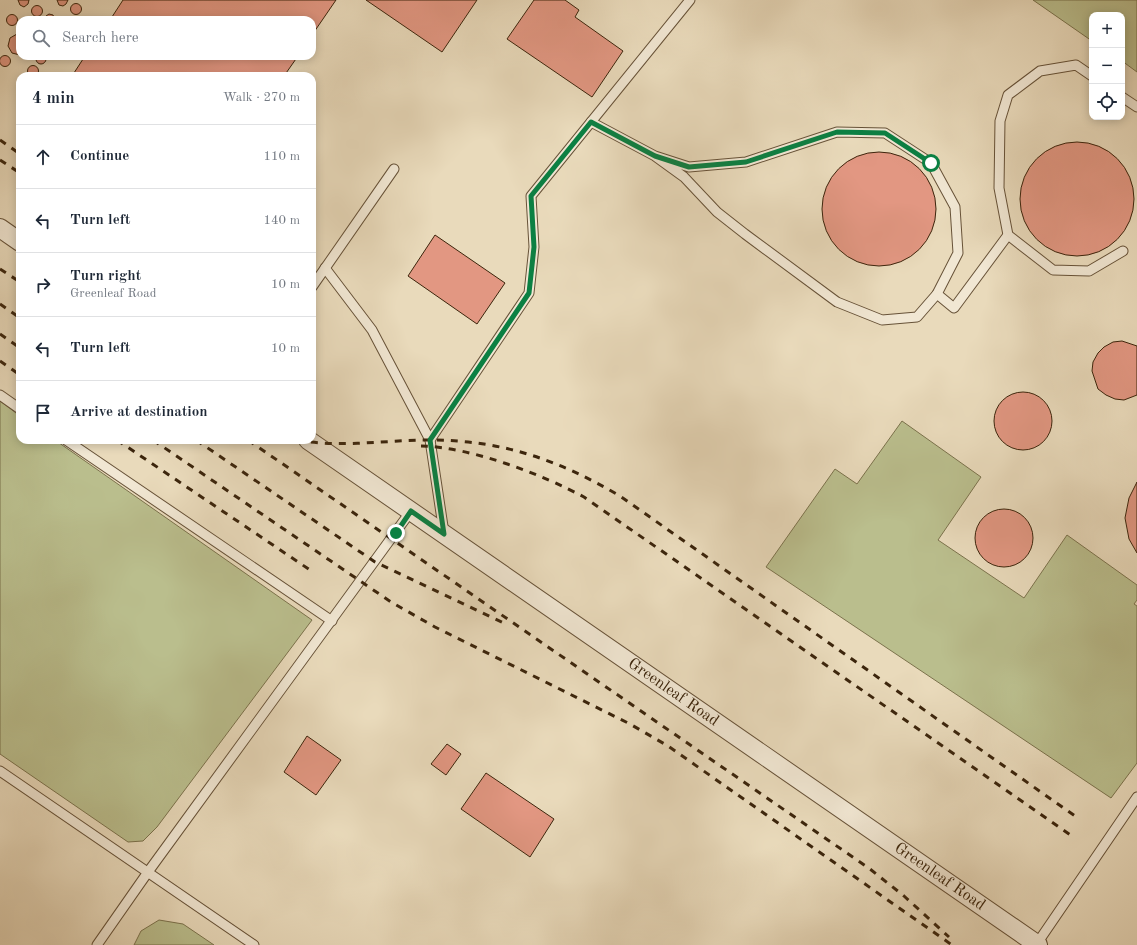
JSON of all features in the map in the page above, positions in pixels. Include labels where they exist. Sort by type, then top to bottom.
[{"type":"street","points":[[0,228],[16,239]]},
{"type":"street","name":"Greenleaf Road","points":[[314,444],[1037,945]]},
{"type":"lane","points":[[430,440],[529,293],[534,247],[531,196],[690,0]]},
{"type":"lane","points":[[1089,74],[1076,65],[1040,71],[1008,94],[1000,121],[999,188],[1008,235],[1053,270],[1089,271],[1123,251]]},
{"type":"lane","points":[[1125,99],[1137,108]]},
{"type":"lane","points":[[591,122],[655,156],[684,177],[717,212],[837,302],[882,320],[917,317],[937,294],[958,253],[955,207],[931,163],[885,133],[837,132],[746,162],[689,167],[655,156]]},
{"type":"lane","points":[[316,281],[394,169]]},
{"type":"lane","points":[[937,294],[954,308],[1008,235]]},
{"type":"lane","points":[[325,268],[372,330],[430,440],[444,534]]},
{"type":"lane","points":[[0,395],[16,406]]},
{"type":"lane","points":[[72,444],[332,621]]},
{"type":"lane","points":[[97,945],[148,872],[411,511]]},
{"type":"lane","points":[[0,771],[254,945]]},
{"type":"lane","points":[[1037,945],[1137,797]]},
{"type":"green space","points":[[1033,0],[1137,0],[1137,72],[1125,63],[1125,12],[1089,12],[1089,39]]},
{"type":"green space","points":[[0,401],[16,413],[16,444],[61,444],[312,620],[157,827],[143,841],[128,842],[0,754]]},
{"type":"green space","points":[[902,421],[981,477],[938,540],[1024,598],[1067,535],[1137,585],[1137,600],[1134,604],[1137,606],[1137,763],[1111,798],[766,567],[835,469],[857,484]]},
{"type":"green space","points":[[159,920],[183,924],[214,945],[134,945],[141,931]]},
{"type":"building","points":[[18,0],[29,0],[28,4],[24,7],[20,5]]},
{"type":"building","points":[[57,0],[68,0],[63,6],[59,5]]},
{"type":"building","points":[[123,0],[336,0],[316,29],[316,16],[113,16]]},
{"type":"building","points":[[366,0],[477,0],[442,52]]},
{"type":"building","points":[[534,0],[565,0],[579,10],[575,17],[623,51],[592,97],[507,39]]},
{"type":"building","points":[[76,3],[80,5],[82,9],[80,13],[76,15],[72,13],[70,9],[72,5]]},
{"type":"building","points":[[37,5],[43,11],[39,16],[33,15],[31,11],[33,7]]},
{"type":"building","points":[[12,14],[16,16],[16,24],[12,26],[8,24],[6,20],[8,16]]},
{"type":"building","points":[[16,35],[16,54],[12,53],[8,46],[10,38]]},
{"type":"building","points":[[3,56],[7,56],[9,57],[9,65],[3,66],[0,63],[0,59]]},
{"type":"building","points":[[36,60],[46,60],[41,64]]},
{"type":"building","points":[[82,60],[295,60],[287,72],[75,72]]},
{"type":"building","points":[[31,66],[35,66],[38,69],[38,72],[28,72],[29,67]]},
{"type":"building","points":[[1077,142],[1099,146],[1118,158],[1130,177],[1134,199],[1130,221],[1118,240],[1099,252],[1077,256],[1055,252],[1036,240],[1024,221],[1020,199],[1024,177],[1036,158],[1055,146]]},
{"type":"building","points":[[879,152],[901,156],[920,168],[932,187],[936,209],[932,231],[920,250],[901,262],[879,266],[857,262],[838,250],[826,231],[822,209],[826,187],[838,168],[857,156]]},
{"type":"building","points":[[435,235],[505,283],[477,324],[408,276]]},
{"type":"building","points":[[1122,341],[1137,346],[1137,395],[1124,400],[1115,399],[1098,389],[1092,371],[1093,362],[1098,353],[1104,347],[1113,342]]},
{"type":"building","points":[[1017,392],[1029,392],[1044,400],[1052,415],[1052,427],[1044,442],[1029,450],[1017,450],[1002,442],[994,427],[994,415],[1002,400]]},
{"type":"building","points":[[1137,482],[1137,553],[1129,539],[1125,518],[1129,498]]},
{"type":"building","points":[[998,509],[1010,509],[1025,517],[1033,532],[1033,544],[1025,559],[1010,567],[998,567],[983,559],[975,544],[975,532],[983,517]]},
{"type":"building","points":[[307,736],[341,760],[316,795],[284,772]]},
{"type":"building","points":[[447,744],[461,754],[446,775],[431,764]]},
{"type":"building","points":[[486,773],[554,819],[530,857],[461,809]]},
{"type":"railway","points":[[0,140],[16,151]]},
{"type":"railway","points":[[0,160],[16,170]]},
{"type":"railway","points":[[0,269],[16,279]]},
{"type":"railway","points":[[0,304],[16,315]]},
{"type":"railway","points":[[0,334],[16,345]]},
{"type":"railway","points":[[0,361],[16,372]]},
{"type":"railway","points":[[316,442],[347,444],[413,440],[456,441],[506,448],[529,454],[575,472],[620,496],[1075,816]]},
{"type":"railway","points":[[123,444],[313,572]]},
{"type":"railway","points":[[159,444],[391,602],[435,627],[630,724],[668,746],[952,945]]},
{"type":"railway","points":[[202,444],[375,562],[506,624]]},
{"type":"railway","points":[[254,444],[870,869],[904,896],[949,937]]},
{"type":"railway","points":[[421,446],[462,451],[505,463],[547,479],[584,497],[1072,836]]},
{"type":"route","points":[[396,533],[411,511],[444,534],[430,440],[529,293],[534,247],[531,196],[591,122],[655,156],[689,167],[746,162],[837,132],[885,133],[931,163]]}]
